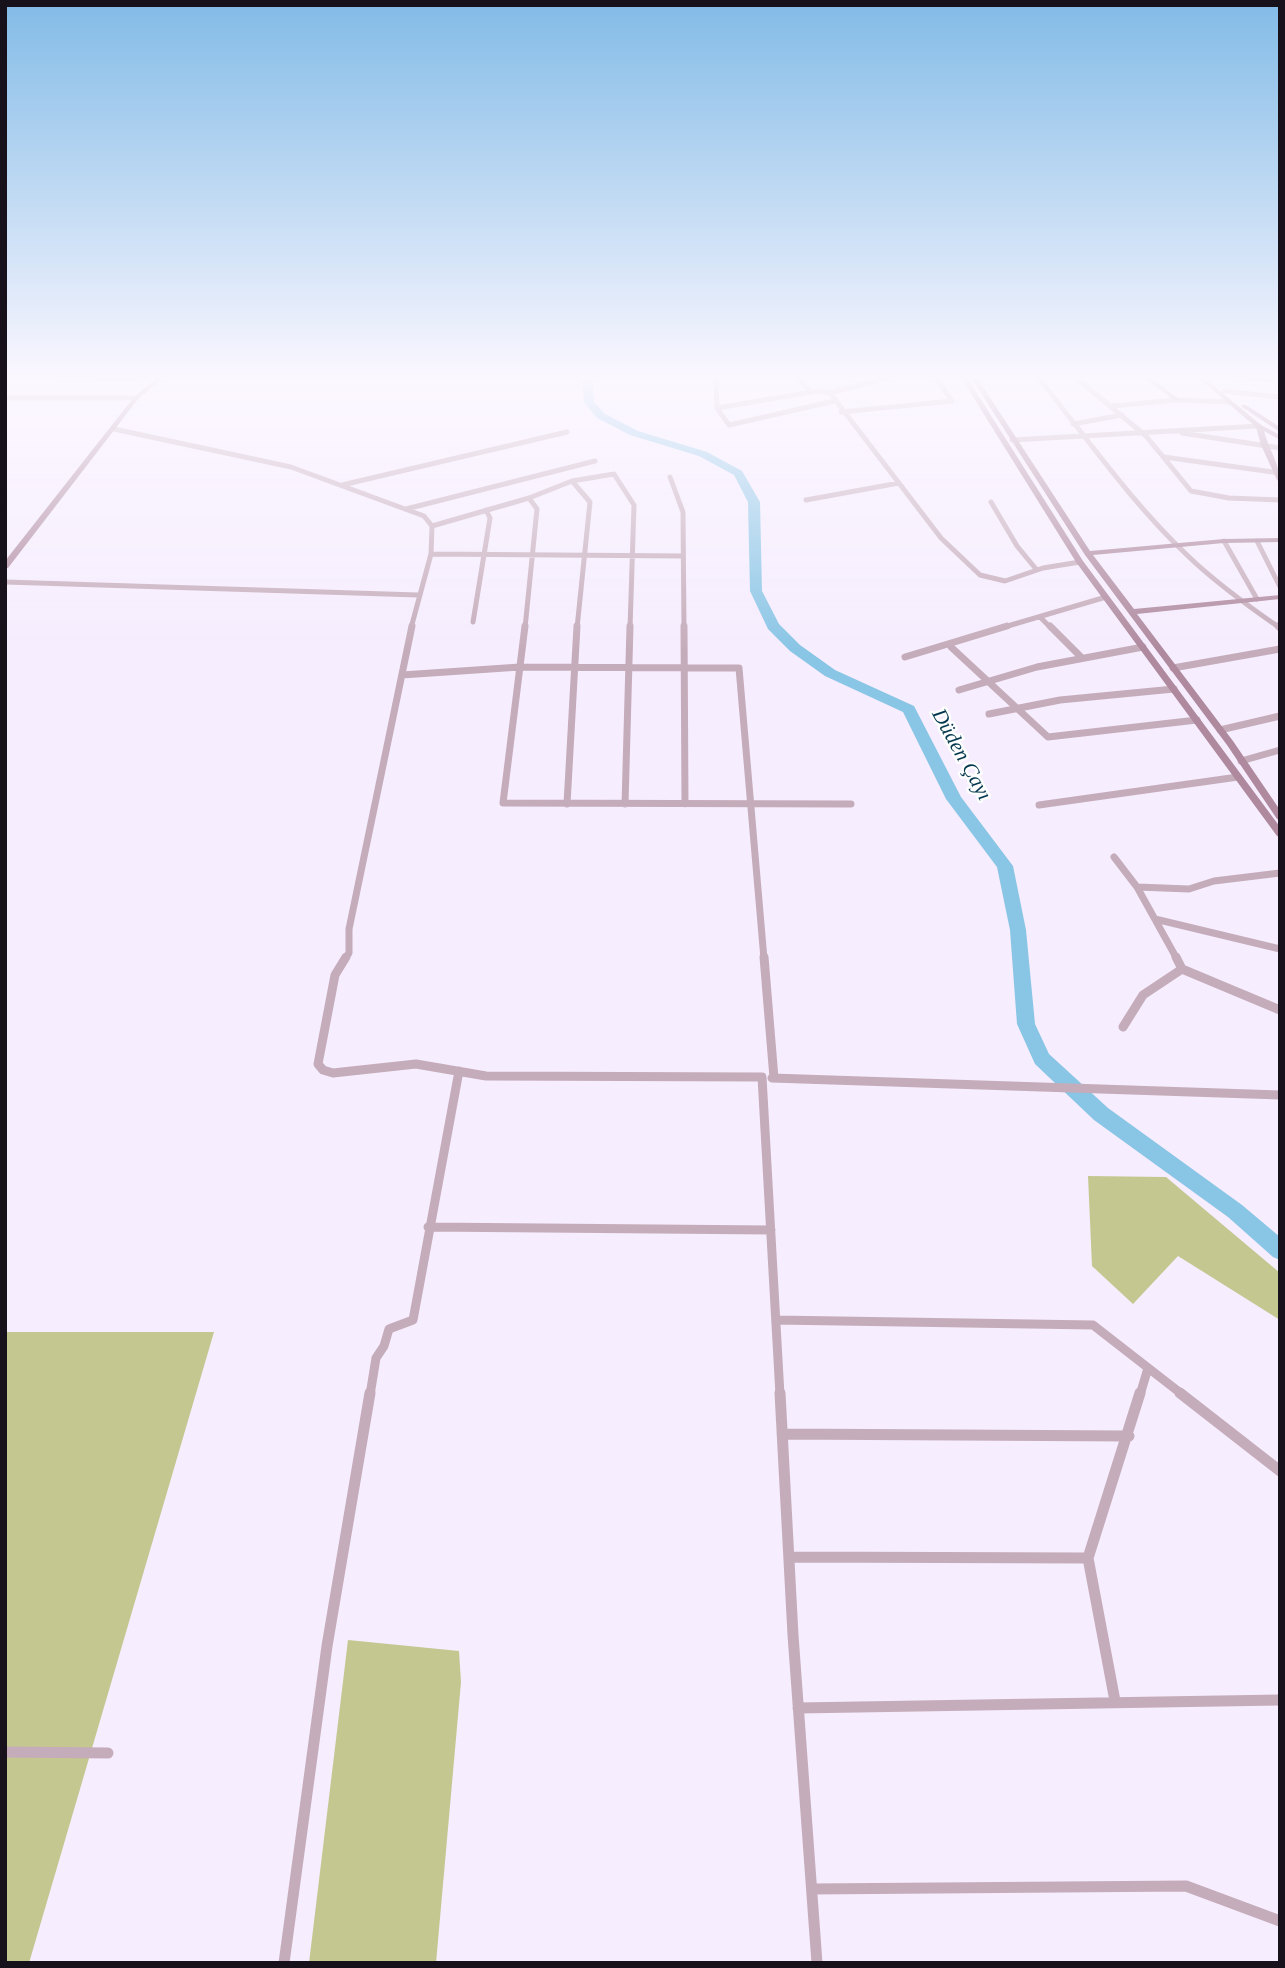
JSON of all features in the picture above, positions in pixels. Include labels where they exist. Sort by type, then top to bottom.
[{"type":"main road","points":[[5,566],[83,468]]},
{"type":"main road","points":[[1021,468],[1080,562],[1280,834]]},
{"type":"main road","points":[[1031,468],[1130,612],[1220,730],[1280,817]]},
{"type":"main road","points":[[1278,472],[1280,480]]},
{"type":"main road","points":[[1088,553],[1224,541],[1280,540]]},
{"type":"main road","points":[[1130,612],[1280,597]]},
{"type":"main road","points":[[1143,647],[1156,645]]},
{"type":"street","points":[[293,468],[424,516],[432,526],[431,554],[418,595],[349,929],[349,953],[335,975],[318,1064],[323,1070],[333,1073],[416,1064],[486,1076],[762,1077],[1280,1095]]},
{"type":"street","points":[[340,485],[413,468]]},
{"type":"street","points":[[407,509],[568,468]]},
{"type":"street","points":[[887,468],[922,517],[980,575],[1002,582],[1036,569],[1080,562]]},
{"type":"street","points":[[1110,468],[1177,545],[1242,601],[1280,628]]},
{"type":"street","points":[[1173,468],[1191,491],[1199,494],[1280,500]]},
{"type":"street","points":[[1246,468],[1278,472]]},
{"type":"street","points":[[432,526],[529,498],[572,481],[614,474],[634,505],[625,804]]},
{"type":"street","points":[[670,477],[683,512],[685,804]]},
{"type":"street","points":[[567,804],[573,667],[590,502],[572,481]]},
{"type":"street","points":[[806,500],[899,483]]},
{"type":"street","points":[[529,498],[537,509],[534,555],[503,803],[851,804]]},
{"type":"street","points":[[991,502],[1017,546],[1036,569]]},
{"type":"street","points":[[473,622],[490,518],[486,510]]},
{"type":"street","points":[[1224,541],[1257,599]]},
{"type":"street","points":[[1257,541],[1280,587]]},
{"type":"street","points":[[431,554],[683,556]]},
{"type":"street","points":[[5,582],[418,595]]},
{"type":"street","points":[[905,657],[951,647],[1107,597]]},
{"type":"street","points":[[1040,617],[1082,658]]},
{"type":"street","points":[[951,647],[1048,737],[1197,720]]},
{"type":"street","points":[[959,690],[1037,667],[1143,647]]},
{"type":"street","points":[[1173,668],[1280,649]]},
{"type":"street","points":[[402,675],[520,667],[739,668],[774,1078]]},
{"type":"street","points":[[989,714],[1060,700],[1174,689]]},
{"type":"street","points":[[1220,730],[1280,716]]},
{"type":"street","points":[[1241,761],[1280,750]]},
{"type":"street","points":[[1039,805],[1238,777]]},
{"type":"street","points":[[1114,857],[1138,887],[1182,969],[1280,1010]]},
{"type":"street","points":[[1138,887],[1189,889],[1214,881],[1280,873]]},
{"type":"street","points":[[1155,919],[1280,949]]},
{"type":"street","points":[[1123,1027],[1143,995],[1182,969]]},
{"type":"street","points":[[284,1963],[327,1646],[376,1358],[390,1329],[413,1320],[428,1227],[451,1126],[459,1071]]},
{"type":"street","points":[[762,1077],[798,1707],[817,1963]]},
{"type":"street","points":[[428,1227],[771,1230]]},
{"type":"street","points":[[776,1320],[1093,1325],[1280,1471]]},
{"type":"street","points":[[1115,1701],[1088,1558],[1129,1436],[1148,1368]]},
{"type":"street","points":[[782,1434],[1129,1436]]},
{"type":"street","points":[[789,1557],[1088,1558]]},
{"type":"street","points":[[798,1707],[1280,1700]]},
{"type":"street","points":[[5,1752],[108,1753]]},
{"type":"street","points":[[812,1889],[1186,1886],[1280,1921]]},
{"type":"green space","points":[[1088,1176],[1166,1177],[1280,1273],[1280,1320],[1178,1256],[1133,1304],[1092,1266]]},
{"type":"green space","points":[[5,1332],[214,1332],[29,1963],[5,1963]]},
{"type":"green space","points":[[348,1640],[459,1651],[461,1682],[436,1963],[309,1963]]},
{"type":"waterway","name":"Düden Çayı","points":[[728,468],[738,473],[754,502],[756,591],[773,626],[795,648],[830,673],[909,709],[954,799],[1005,866],[1018,930],[1026,1024],[1042,1059],[1101,1114],[1235,1211],[1280,1250]]}]
